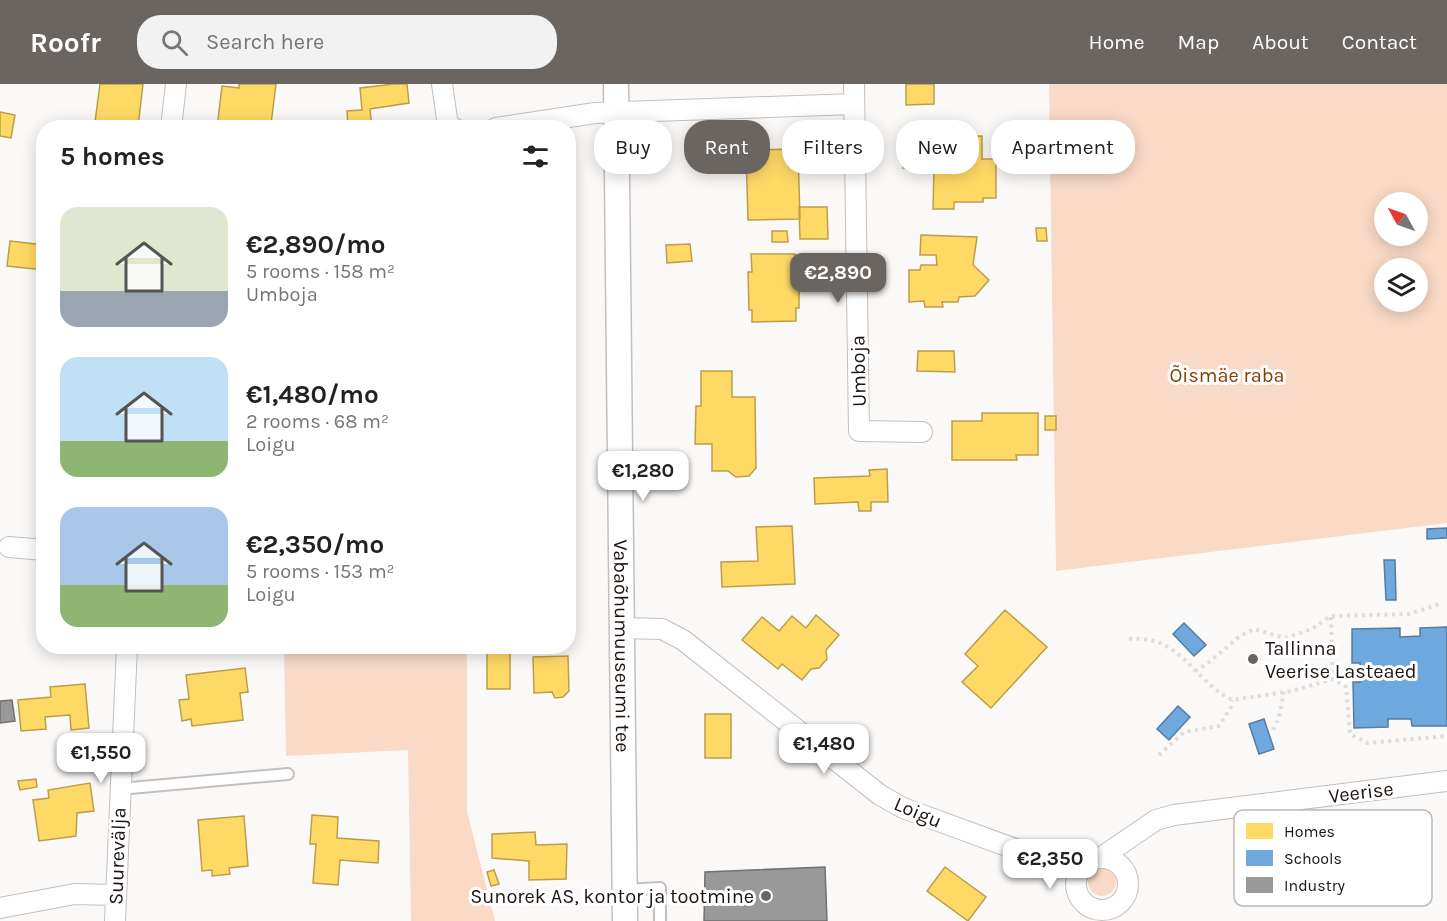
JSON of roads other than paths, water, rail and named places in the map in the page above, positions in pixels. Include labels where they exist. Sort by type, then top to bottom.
[{"type":"street","points":[[172,120],[176,84]]},
{"type":"street","points":[[442,84],[445,120]]},
{"type":"street","name":"Vabaõhumuuseumi tee","points":[[616,84],[625,921]]},
{"type":"street","name":"Umboja","points":[[854,84],[859,431],[922,432]]},
{"type":"street","points":[[556,120],[617,112],[854,104]]},
{"type":"street","points":[[9,546],[36,549]]},
{"type":"street","name":"Loigu","points":[[623,628],[662,629],[683,640],[880,795],[896,804],[1048,861],[1093,860]]},
{"type":"street","name":"Suurevälja","points":[[114,921],[127,654]]},
{"type":"street","name":"Veerise","points":[[1093,860],[1156,820],[1174,815],[1447,781]]},
{"type":"street","points":[[1127,875],[1116,861],[1093,860],[1077,877],[1078,893],[1082,901],[1100,915],[1114,907],[1121,911],[1128,889],[1127,875],[1136,833]]},
{"type":"street","name":"Loigu","points":[[1048,861],[1078,893]]},
{"type":"street","points":[[0,909],[75,894],[114,895]]},
{"type":"lane","points":[[119,789],[288,774]]},
{"type":"lane","points":[[625,890],[660,888],[660,921]]},
{"type":"place","name":"Tallinna Veerise Lasteaed","points":[[1253,659]]},
{"type":"place","name":"Sunorek AS, kontor ja tootmine","points":[[766,896]]},
{"type":"park label","name":"Õismäe raba","points":[[1227,375]]}]
